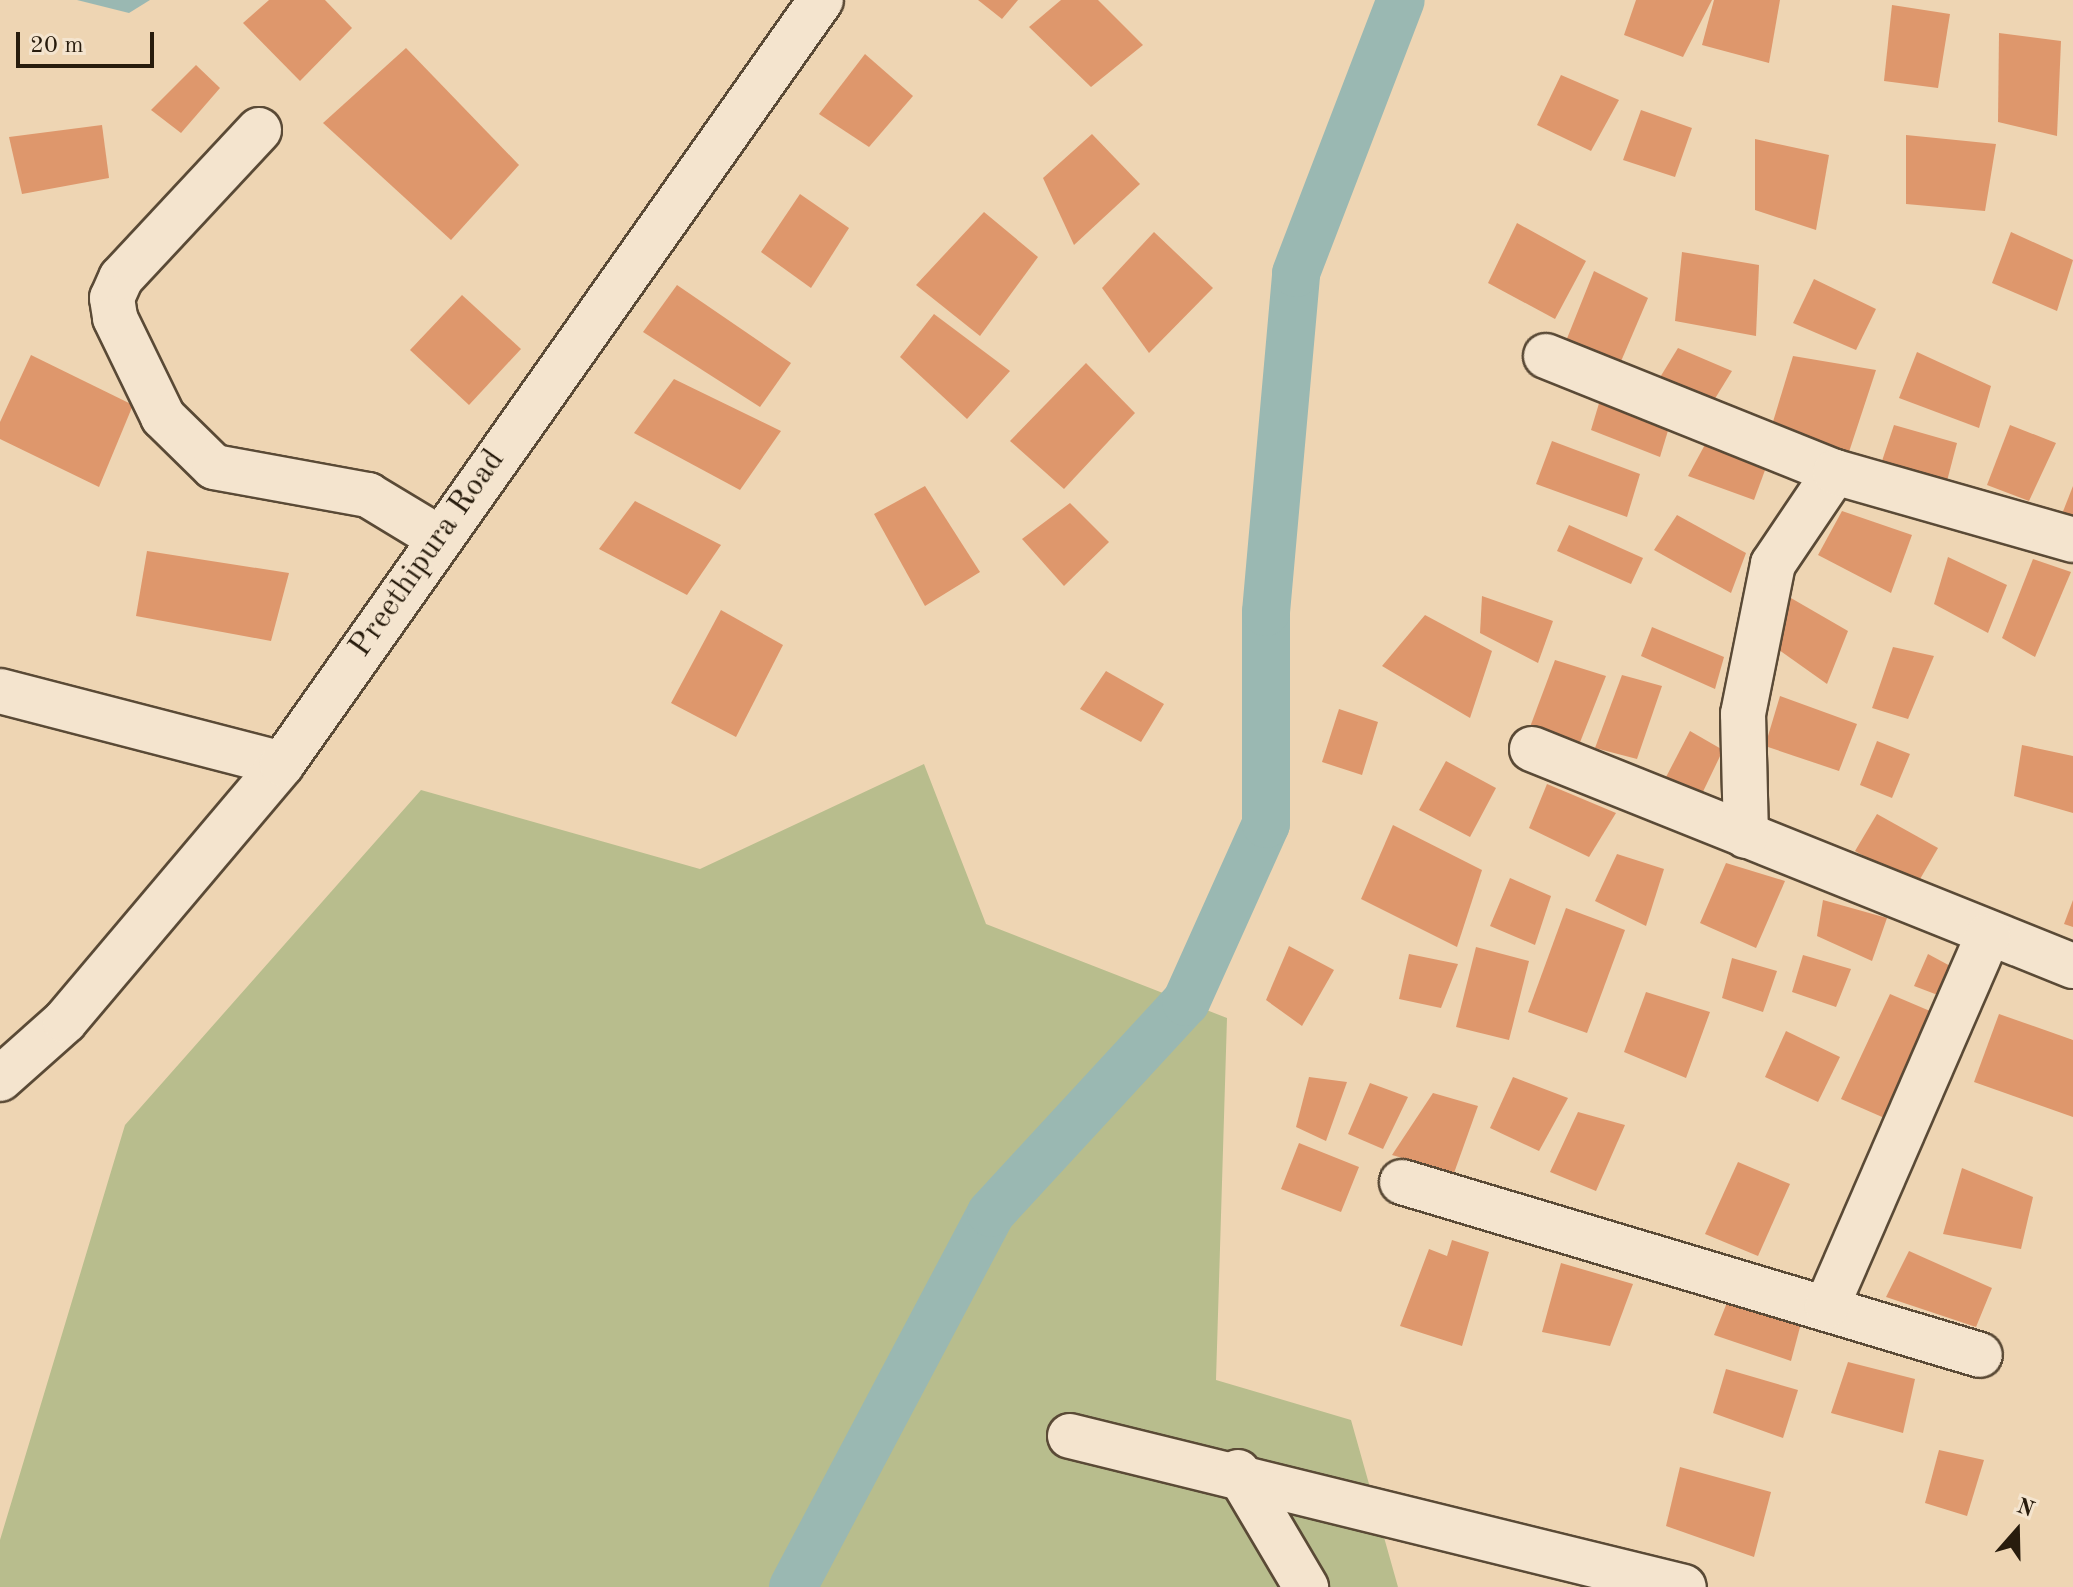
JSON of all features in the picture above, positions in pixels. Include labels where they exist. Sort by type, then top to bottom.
[{"type":"street","name":"Preethipura Road","points":[[0,1079],[65,1021],[282,764],[436,536],[644,259],[821,0]]},
{"type":"street","points":[[259,130],[121,278],[112,298],[115,318],[163,417],[214,467],[368,495],[436,536]]},
{"type":"street","points":[[1546,356],[1835,472],[2073,540]]},
{"type":"street","points":[[1746,836],[1743,714],[1773,564],[1835,472]]},
{"type":"street","points":[[0,691],[282,764]]},
{"type":"street","points":[[1532,749],[1988,935],[2073,966]]},
{"type":"street","points":[[1827,1306],[1988,935]]},
{"type":"street","points":[[1402,1182],[1827,1306],[1980,1355]]},
{"type":"street","points":[[1070,1436],[1238,1472],[1684,1587]]},
{"type":"street","points":[[1238,1472],[1306,1587]]},
{"type":"green space","points":[[924,764],[986,924],[1227,1018],[1216,1380],[1351,1420],[1398,1587],[0,1587],[0,1540],[125,1125],[421,790],[700,869]]},
{"type":"water","points":[[77,0],[150,0],[129,13]]},
{"type":"building","points":[[269,0],[325,0],[352,28],[300,81],[243,23]]},
{"type":"building","points":[[978,0],[1018,0],[1002,19]]},
{"type":"building","points":[[1061,0],[1098,0],[1143,45],[1091,87],[1029,27]]},
{"type":"building","points":[[1636,0],[1712,0],[1683,57],[1624,35]]},
{"type":"building","points":[[1714,0],[1780,0],[1769,63],[1702,45]]},
{"type":"building","points":[[1892,5],[1950,14],[1938,88],[1884,81]]},
{"type":"building","points":[[1999,33],[2061,41],[2057,136],[1998,122]]},
{"type":"building","points":[[406,48],[519,165],[451,240],[323,123]]},
{"type":"building","points":[[865,54],[913,96],[869,147],[819,114]]},
{"type":"building","points":[[196,65],[220,88],[181,133],[151,110]]},
{"type":"building","points":[[1561,75],[1619,100],[1591,151],[1537,125]]},
{"type":"building","points":[[1641,110],[1692,128],[1675,177],[1623,160]]},
{"type":"building","points":[[102,125],[109,178],[22,194],[9,137]]},
{"type":"building","points":[[1092,134],[1140,184],[1074,245],[1043,178]]},
{"type":"building","points":[[1906,135],[1996,144],[1985,211],[1906,204]]},
{"type":"building","points":[[1755,139],[1829,155],[1816,230],[1755,210]]},
{"type":"building","points":[[800,194],[849,228],[811,288],[761,252]]},
{"type":"building","points":[[984,212],[1038,257],[980,336],[916,285]]},
{"type":"building","points":[[1517,223],[1586,261],[1555,319],[1488,283]]},
{"type":"building","points":[[1154,232],[1213,288],[1149,353],[1102,288]]},
{"type":"building","points":[[2011,232],[2073,260],[2057,311],[1992,283]]},
{"type":"building","points":[[1682,252],[1759,265],[1756,336],[1675,321]]},
{"type":"building","points":[[1594,271],[1648,298],[1619,366],[1564,346]]},
{"type":"building","points":[[1814,279],[1876,309],[1856,350],[1793,323]]},
{"type":"building","points":[[677,285],[791,363],[760,407],[643,332]]},
{"type":"building","points":[[462,295],[521,349],[469,405],[410,350]]},
{"type":"building","points":[[934,314],[1010,371],[967,419],[900,357]]},
{"type":"building","points":[[1678,348],[1732,371],[1711,405],[1659,379]]},
{"type":"building","points":[[1917,352],[1991,386],[1979,428],[1899,398]]},
{"type":"building","points":[[31,355],[133,405],[99,487],[0,439],[0,422]]},
{"type":"building","points":[[1793,356],[1876,370],[1847,458],[1772,425]]},
{"type":"building","points":[[1086,363],[1135,413],[1064,489],[1010,441]]},
{"type":"building","points":[[674,379],[781,431],[740,490],[634,433]]},
{"type":"building","points":[[1600,400],[1670,424],[1660,457],[1591,430]]},
{"type":"building","points":[[1894,425],[1957,443],[1947,481],[1882,461]]},
{"type":"building","points":[[2010,425],[2056,443],[2029,501],[1987,485]]},
{"type":"building","points":[[1708,439],[1768,462],[1754,500],[1688,476]]},
{"type":"building","points":[[1552,441],[1640,474],[1627,517],[1536,484]]},
{"type":"building","points":[[925,486],[980,572],[925,606],[874,514]]},
{"type":"building","points":[[2073,486],[2073,519],[2062,514]]},
{"type":"building","points":[[635,501],[721,545],[687,595],[599,549]]},
{"type":"building","points":[[1070,503],[1109,542],[1064,586],[1022,539]]},
{"type":"building","points":[[1842,511],[1912,535],[1891,593],[1818,555]]},
{"type":"building","points":[[1677,515],[1746,553],[1731,593],[1654,550]]},
{"type":"building","points":[[1569,525],[1643,558],[1631,584],[1557,551]]},
{"type":"building","points":[[147,551],[289,573],[271,641],[136,616]]},
{"type":"building","points":[[1948,557],[2007,585],[1988,633],[1934,604]]},
{"type":"building","points":[[2033,559],[2071,572],[2035,657],[2002,638]]},
{"type":"building","points":[[1784,594],[1848,631],[1827,684],[1769,643]]},
{"type":"building","points":[[1482,596],[1553,621],[1538,663],[1480,633]]},
{"type":"building","points":[[721,610],[783,645],[736,737],[671,703]]},
{"type":"building","points":[[1425,615],[1492,651],[1470,718],[1382,666]]},
{"type":"building","points":[[1652,627],[1724,657],[1715,689],[1641,656]]},
{"type":"building","points":[[1893,647],[1934,656],[1908,719],[1872,708]]},
{"type":"building","points":[[1555,660],[1606,676],[1577,750],[1530,727]]},
{"type":"building","points":[[1106,671],[1164,704],[1141,742],[1080,709]]},
{"type":"building","points":[[1622,675],[1662,686],[1637,759],[1595,748]]},
{"type":"building","points":[[1780,696],[1857,724],[1839,771],[1765,746]]},
{"type":"building","points":[[1339,709],[1378,722],[1362,775],[1322,762]]},
{"type":"building","points":[[1690,731],[1723,750],[1699,800],[1664,781]]},
{"type":"building","points":[[1877,741],[1910,754],[1892,798],[1860,785]]},
{"type":"building","points":[[2022,745],[2073,756],[2073,813],[2014,796]]},
{"type":"building","points":[[1446,761],[1496,788],[1470,837],[1419,810]]},
{"type":"building","points":[[1547,784],[1616,813],[1589,857],[1529,828]]},
{"type":"building","points":[[1877,814],[1938,848],[1916,886],[1855,851]]},
{"type":"building","points":[[1393,825],[1482,870],[1457,947],[1361,899]]},
{"type":"building","points":[[1617,854],[1664,869],[1646,926],[1595,901]]},
{"type":"building","points":[[1726,863],[1785,881],[1756,948],[1700,923]]},
{"type":"building","points":[[1510,878],[1551,896],[1535,945],[1490,926]]},
{"type":"building","points":[[1823,900],[1887,918],[1872,961],[1817,936]]},
{"type":"building","points":[[2073,900],[2073,927],[2064,924]]},
{"type":"building","points":[[1566,908],[1625,930],[1587,1033],[1528,1012]]},
{"type":"building","points":[[1289,946],[1334,970],[1302,1026],[1266,1000]]},
{"type":"building","points":[[1476,947],[1529,961],[1509,1040],[1456,1027]]},
{"type":"building","points":[[1409,954],[1458,964],[1441,1008],[1399,999]]},
{"type":"building","points":[[1928,954],[1954,968],[1943,997],[1914,986]]},
{"type":"building","points":[[1803,955],[1851,969],[1836,1007],[1792,992]]},
{"type":"building","points":[[1732,958],[1777,971],[1763,1012],[1722,998]]},
{"type":"building","points":[[1646,992],[1710,1012],[1686,1078],[1624,1052]]},
{"type":"building","points":[[1890,994],[1937,1014],[1889,1120],[1841,1099]]},
{"type":"building","points":[[1999,1014],[2073,1040],[2073,1117],[1974,1082]]},
{"type":"building","points":[[1786,1031],[1840,1057],[1818,1102],[1765,1077]]},
{"type":"building","points":[[1309,1077],[1347,1082],[1326,1141],[1296,1127]]},
{"type":"building","points":[[1513,1077],[1568,1098],[1539,1151],[1490,1128]]},
{"type":"building","points":[[1370,1083],[1408,1097],[1383,1149],[1348,1134]]},
{"type":"building","points":[[1433,1093],[1478,1106],[1454,1173],[1392,1155]]},
{"type":"building","points":[[1578,1112],[1625,1125],[1596,1191],[1550,1172]]},
{"type":"building","points":[[1299,1143],[1359,1167],[1341,1212],[1281,1189]]},
{"type":"building","points":[[1738,1162],[1790,1184],[1758,1256],[1705,1234]]},
{"type":"building","points":[[1962,1168],[2033,1197],[2021,1249],[1943,1234]]},
{"type":"building","points":[[1452,1240],[1489,1252],[1462,1346],[1400,1326],[1429,1249],[1447,1256]]},
{"type":"building","points":[[1909,1251],[1992,1288],[1976,1327],[1886,1297]]},
{"type":"building","points":[[1561,1263],[1633,1284],[1610,1346],[1542,1332]]},
{"type":"building","points":[[1732,1290],[1804,1312],[1791,1361],[1714,1335]]},
{"type":"building","points":[[1848,1362],[1915,1379],[1903,1433],[1831,1413]]},
{"type":"building","points":[[1726,1369],[1798,1390],[1783,1438],[1713,1413]]},
{"type":"building","points":[[1939,1450],[1984,1460],[1967,1516],[1925,1503]]},
{"type":"building","points":[[1680,1467],[1771,1492],[1754,1557],[1666,1526]]},
{"type":"waterway","points":[[793,1587],[991,1213],[1186,1002],[1266,824],[1266,612],[1296,273],[1401,0]]}]
